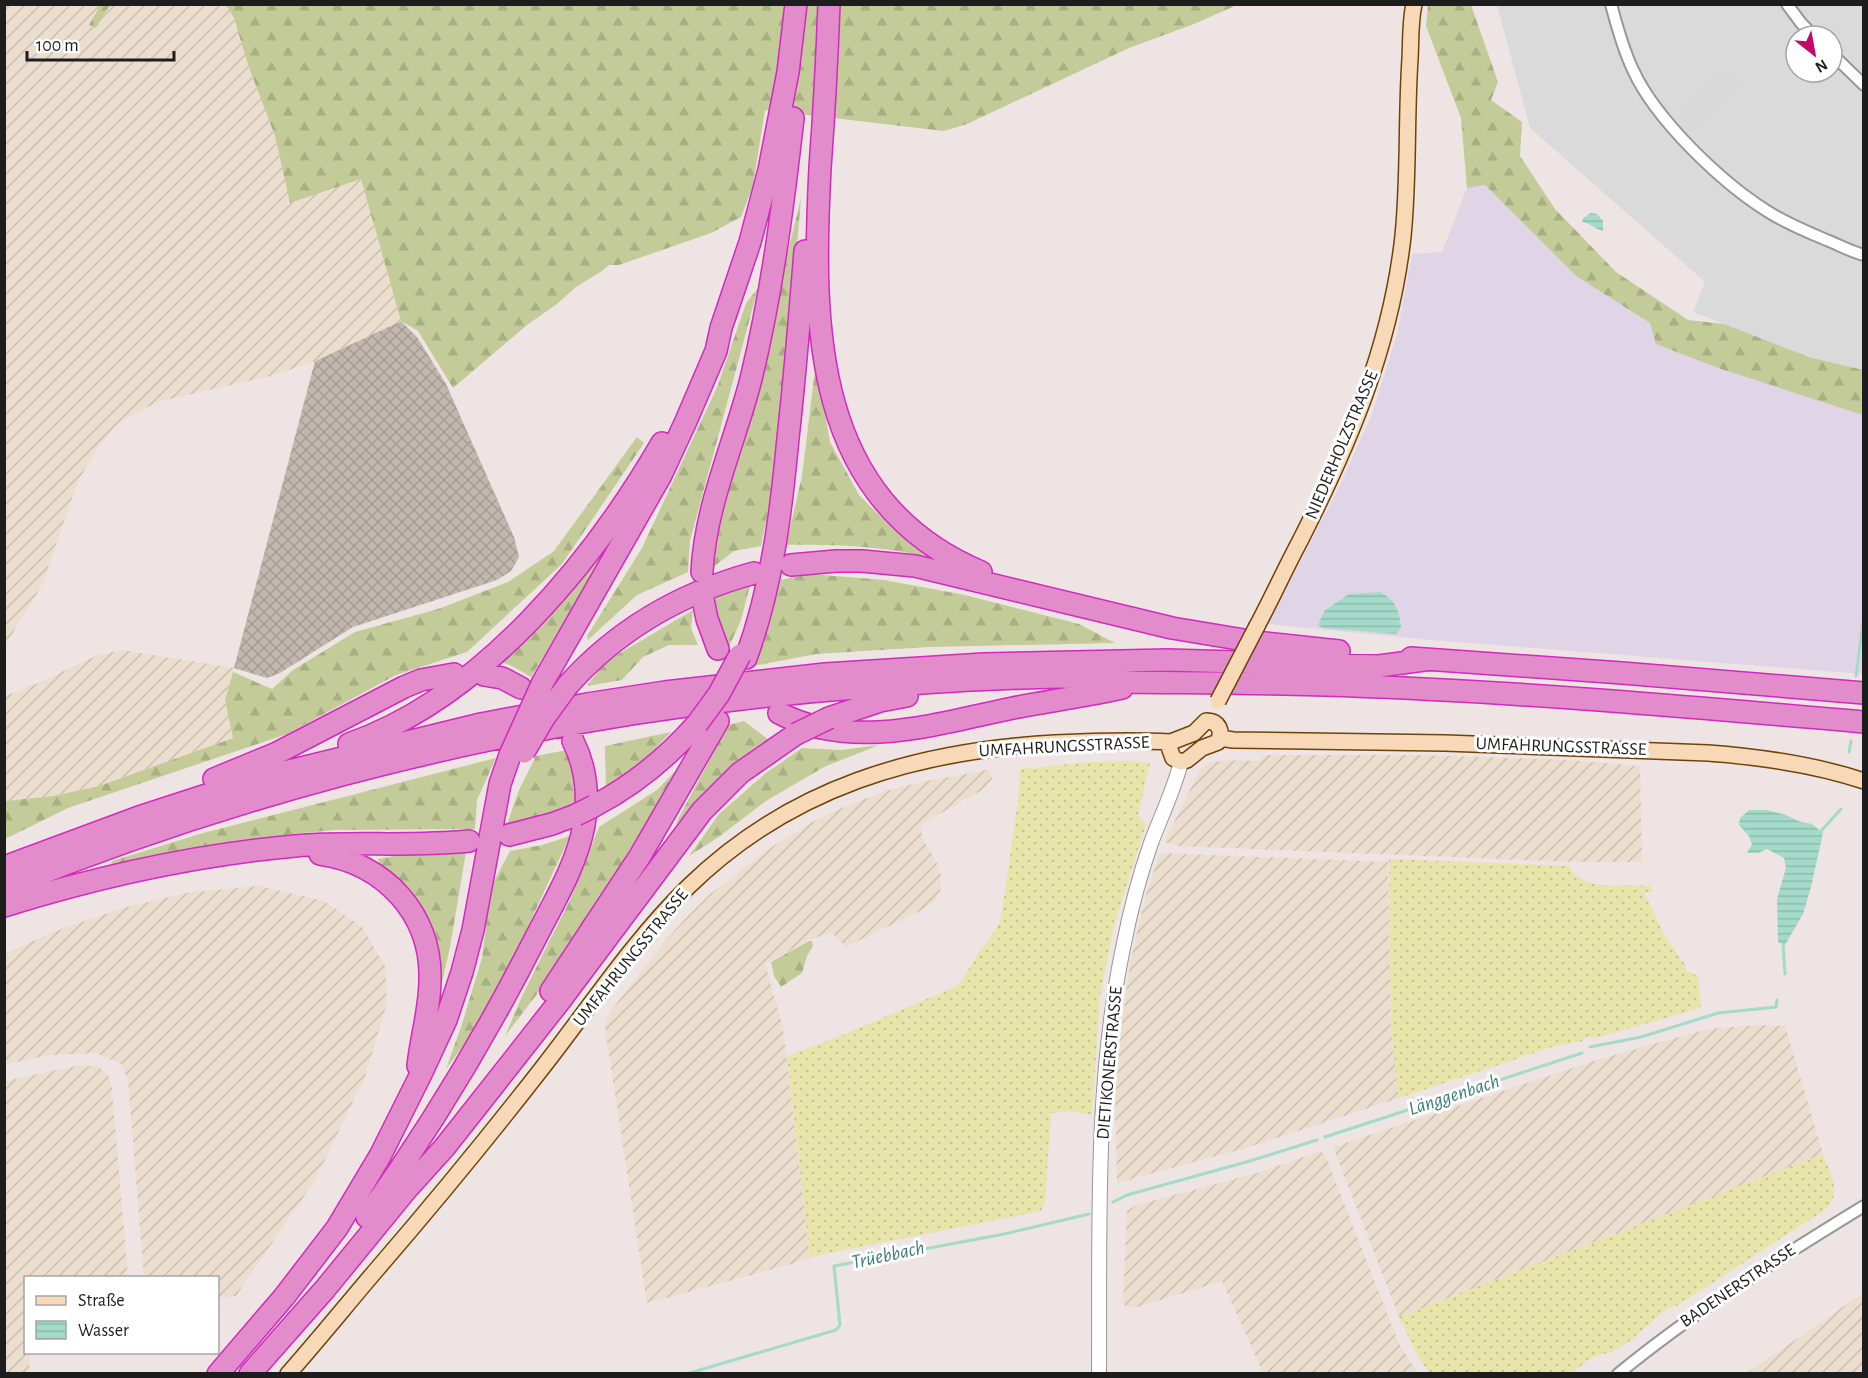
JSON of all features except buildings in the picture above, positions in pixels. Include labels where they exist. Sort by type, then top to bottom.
[{"type":"highway","points":[[517,754],[543,682],[665,465],[716,351],[721,328],[750,242],[771,161],[788,72],[796,4]]},
{"type":"highway","points":[[702,572],[710,517],[746,396],[766,310],[782,205],[804,4]]},
{"type":"highway","points":[[406,1190],[438,1141],[510,1048],[574,957],[657,827],[707,722],[743,657],[768,589],[784,475],[800,317],[813,151],[821,4]]},
{"type":"highway","points":[[829,4],[817,248],[819,309],[830,388],[844,436],[874,489],[910,529],[949,556],[1019,591]]},
{"type":"highway","points":[[256,779],[303,759],[364,738],[405,719],[457,685],[513,635],[576,568],[635,488],[677,417],[721,328]]},
{"type":"highway","points":[[791,565],[836,561],[888,563],[941,572],[1122,618],[1206,635],[1284,646],[1380,653],[1424,660],[1863,693]]},
{"type":"highway","points":[[218,1374],[291,1289],[337,1228],[380,1156],[416,1085],[446,1020],[457,988],[501,832],[500,784],[517,754],[568,685],[615,640],[659,610],[707,588],[754,573]]},
{"type":"highway","points":[[704,599],[707,619],[718,649]]},
{"type":"highway","points":[[81,837],[256,779],[522,716],[647,695],[780,678],[930,666],[1063,661],[1185,660],[1379,666],[1424,660]]},
{"type":"highway","points":[[4,867],[81,837],[278,753],[404,687],[421,680],[454,674]]},
{"type":"highway","points":[[484,675],[502,678],[521,688]]},
{"type":"highway","points":[[4,888],[152,832],[278,792],[415,756],[523,732],[667,708],[834,689],[1064,677],[1120,682],[1312,684],[1450,690],[1640,703],[1863,722]]},
{"type":"highway","points":[[249,1374],[325,1289],[406,1190],[444,1148],[527,1044],[702,811],[740,773],[796,734],[829,718],[880,701],[906,696],[1064,688],[1120,682]]},
{"type":"highway","points":[[779,713],[807,725],[844,733],[894,731],[1079,698],[1147,682]]},
{"type":"highway","points":[[501,832],[552,824],[585,811],[617,794],[652,769],[707,722]]},
{"type":"highway","points":[[279,1340],[374,1208],[408,1156],[491,1021],[555,901],[576,851],[586,814],[586,785],[578,751],[573,741]]},
{"type":"highway","points":[[4,906],[131,871],[208,857],[296,846],[469,841]]},
{"type":"highway","points":[[262,850],[309,852],[350,861],[370,870],[387,882],[408,904],[424,936],[430,972],[416,1085]]},
{"type":"main road","name":"NIEDERHOLZSTRASSE","points":[[1210,721],[1339,462],[1364,400],[1386,333],[1403,238],[1408,163],[1408,78],[1414,4]]},
{"type":"main road","points":[[1210,721],[1219,726],[1220,738],[1215,744],[1202,748],[1181,762],[1173,758],[1170,753],[1171,742],[1194,733],[1202,724],[1210,721]]},
{"type":"main road","name":"UMFAHRUNGSSTRASSE","points":[[1220,738],[1445,743],[1708,753],[1800,764],[1863,781]]},
{"type":"main road","name":"UMFAHRUNGSSTRASSE","points":[[288,1374],[458,1174],[654,924],[691,885],[750,836],[792,809],[846,783],[887,769],[932,758],[1039,744],[1171,742]]},
{"type":"street","points":[[1611,4],[1618,33],[1633,72],[1672,128],[1700,157],[1736,189],[1767,211],[1797,227],[1863,255]]},
{"type":"street","points":[[1787,4],[1802,24]]},
{"type":"street","points":[[1844,66],[1863,85]]},
{"type":"street","name":"DIETIKONERSTRASSE","points":[[1099,1374],[1102,1137],[1114,1004],[1122,950],[1134,898],[1181,762]]},
{"type":"street","name":"BADENERSTRASSE","points":[[1617,1374],[1704,1308],[1863,1206]]},
{"type":"shaded area","points":[[5,5],[101,5],[89,25],[96,28],[110,5],[226,5],[234,18],[248,65],[275,136],[291,202],[361,179],[401,321],[315,361],[275,375],[162,401],[118,424],[99,446],[78,481],[42,585],[5,646]]},
{"type":"shaded area","points":[[1497,5],[1863,5],[1863,370],[1809,357],[1693,312],[1705,282],[1530,128]]},
{"type":"shaded area","points":[[1728,67],[1744,86],[1691,132],[1678,116],[1687,108],[1684,103]]},
{"type":"shaded area","points":[[1485,185],[1576,276],[1650,323],[1863,415],[1863,674],[1431,640],[1268,624],[1339,487],[1372,414],[1397,334],[1412,254],[1442,252],[1467,188]]},
{"type":"shaded area","points":[[401,321],[417,337],[446,384],[514,537],[519,557],[511,571],[497,580],[353,627],[280,673],[267,678],[234,668],[315,361]]},
{"type":"shaded area","points":[[123,650],[234,668],[225,700],[233,738],[99,786],[53,796],[5,801],[5,696],[98,655]]},
{"type":"shaded area","points":[[1266,755],[1421,755],[1570,760],[1640,766],[1642,862],[1577,862],[1177,846],[1164,842],[1201,768],[1224,760],[1259,761]]},
{"type":"shaded area","points":[[1090,762],[1150,763],[1138,815],[1146,825],[1113,929],[1100,997],[1092,1115],[1071,1111],[1051,1113],[1045,1202],[1041,1211],[810,1257],[787,1056],[843,1035],[960,983],[1001,918],[1018,801],[1020,769]]},
{"type":"shaded area","points":[[986,770],[991,772],[992,779],[982,790],[922,824],[922,837],[938,865],[941,876],[941,888],[935,901],[922,910],[846,947],[831,932],[809,940],[765,964],[783,1028],[810,1259],[647,1303],[606,1035],[605,1026],[610,1012],[664,942],[686,918],[709,895],[770,848],[814,821],[886,791]]},
{"type":"shaded area","points":[[1160,853],[1388,862],[1391,1031],[1399,1098],[1246,1148],[1117,1183],[1115,1104],[1120,1038],[1130,963],[1146,894]]},
{"type":"shaded area","points":[[1389,859],[1571,866],[1571,871],[1580,878],[1598,885],[1650,886],[1654,892],[1644,892],[1665,937],[1686,966],[1686,972],[1691,972],[1698,977],[1701,1008],[1599,1037],[1583,1038],[1583,1041],[1555,1046],[1399,1098],[1391,1031]]},
{"type":"shaded area","points":[[260,886],[324,901],[362,927],[385,966],[387,1003],[365,1077],[315,1180],[236,1296],[219,1298],[219,1276],[144,1276],[128,1080],[121,1064],[96,1053],[51,1055],[5,1064],[5,954],[53,932],[122,908],[191,892]]},
{"type":"shaded area","points":[[1762,1025],[1785,1026],[1823,1154],[1399,1317],[1333,1147],[1597,1060],[1696,1032]]},
{"type":"shaded area","points":[[81,1065],[99,1067],[111,1079],[128,1276],[24,1276],[24,1354],[30,1354],[29,1373],[5,1373],[5,1081]]},
{"type":"shaded area","points":[[1321,1151],[1326,1157],[1399,1344],[1418,1373],[1263,1373],[1222,1281],[1138,1307],[1125,1306],[1123,1302],[1127,1211],[1136,1205],[1257,1173]]},
{"type":"shaded area","points":[[1823,1154],[1834,1184],[1833,1197],[1825,1210],[1678,1305],[1665,1310],[1630,1341],[1612,1352],[1586,1361],[1578,1369],[1565,1374],[1429,1373],[1415,1351],[1399,1317]]},
{"type":"shaded area","points":[[1863,1293],[1863,1373],[1746,1373],[1801,1336]]},
{"type":"green space","points":[[101,4],[110,5],[96,28],[89,25]]},
{"type":"green space","points":[[226,5],[1237,5],[1129,48],[967,124],[944,131],[765,110],[753,185],[741,217],[711,233],[619,265],[609,265],[527,325],[453,388],[418,331],[401,321],[361,179],[290,203],[275,136],[248,65],[234,18]]},
{"type":"green space","points":[[1428,5],[1471,5],[1498,82],[1491,100],[1522,122],[1520,156],[1555,209],[1616,272],[1688,320],[1724,324],[1809,357],[1863,370],[1863,415],[1721,369],[1656,344],[1650,323],[1576,276],[1485,185],[1467,188],[1461,118],[1426,26]]},
{"type":"green space","points":[[801,198],[776,471],[761,546],[734,551],[712,568],[714,527],[772,316]]},
{"type":"green space","points":[[758,288],[690,541],[688,572],[637,595],[588,640],[587,636],[642,548],[718,385],[746,303]]},
{"type":"green space","points":[[816,362],[830,442],[859,495],[894,530],[933,555],[932,558],[859,547],[786,545],[802,476]]},
{"type":"green space","points":[[637,437],[644,443],[562,564],[467,652],[396,675],[287,734],[68,808],[5,839],[5,801],[53,796],[99,786],[233,738],[225,700],[233,672],[272,689],[293,670],[355,632],[438,609],[508,582],[554,551]]},
{"type":"green space","points":[[646,483],[531,677],[512,666],[495,660]]},
{"type":"green space","points":[[811,574],[884,580],[965,595],[1079,624],[1115,643],[929,647],[816,654],[753,666],[779,580]]},
{"type":"green space","points":[[751,582],[741,620],[728,649],[715,618],[712,594]]},
{"type":"green space","points":[[693,610],[691,628],[698,645],[669,645],[643,657],[622,680],[587,686],[605,662]]},
{"type":"green space","points":[[744,721],[769,740],[729,773],[675,825],[728,725]]},
{"type":"green space","points":[[671,732],[632,773],[606,791],[605,746]]},
{"type":"green space","points":[[879,745],[824,767],[766,801],[689,856],[719,814],[766,773],[802,748],[841,750]]},
{"type":"green space","points":[[567,750],[577,779],[577,805],[544,818],[506,827],[519,790],[536,756]]},
{"type":"green space","points":[[496,758],[477,800],[475,829],[335,830],[292,834],[132,866],[109,868],[112,861],[203,833]]},
{"type":"green space","points":[[681,765],[563,960],[505,1036],[522,996],[570,900],[599,827],[657,790]]},
{"type":"green space","points":[[570,836],[497,993],[446,1069],[482,958],[491,887],[510,851],[542,845]]},
{"type":"green space","points":[[466,852],[450,947],[439,995],[403,885],[379,863],[378,859],[400,855]]},
{"type":"green space","points":[[812,941],[813,946],[802,973],[781,987],[774,976],[771,962]]},
{"type":"water","points":[[1591,213],[1597,214],[1603,221],[1603,231],[1582,222],[1583,218]]},
{"type":"water","points":[[1380,592],[1393,602],[1398,610],[1401,627],[1396,634],[1323,628],[1318,625],[1325,610],[1349,594]]},
{"type":"water","points":[[1749,810],[1767,810],[1786,815],[1812,824],[1823,833],[1803,914],[1785,945],[1778,942],[1777,899],[1786,868],[1784,858],[1767,849],[1758,853],[1747,853],[1752,844],[1749,836],[1739,825],[1740,818]]},
{"type":"waterway","name":"Länggenbach","points":[[1856,676],[1864,615]]},
{"type":"waterway","points":[[1849,752],[1851,741]]},
{"type":"waterway","points":[[1821,831],[1841,809]]},
{"type":"waterway","points":[[1783,944],[1785,974]]},
{"type":"waterway","points":[[1590,1047],[1641,1037],[1718,1013],[1776,1007],[1777,1000]]},
{"type":"waterway","name":"Länggenbach","points":[[1325,1137],[1582,1053]]},
{"type":"waterway","points":[[1113,1202],[1127,1195],[1317,1140]]},
{"type":"waterway","name":"Trüebbach","points":[[686,1374],[836,1330],[840,1325],[834,1266],[1004,1234],[1089,1214]]}]
